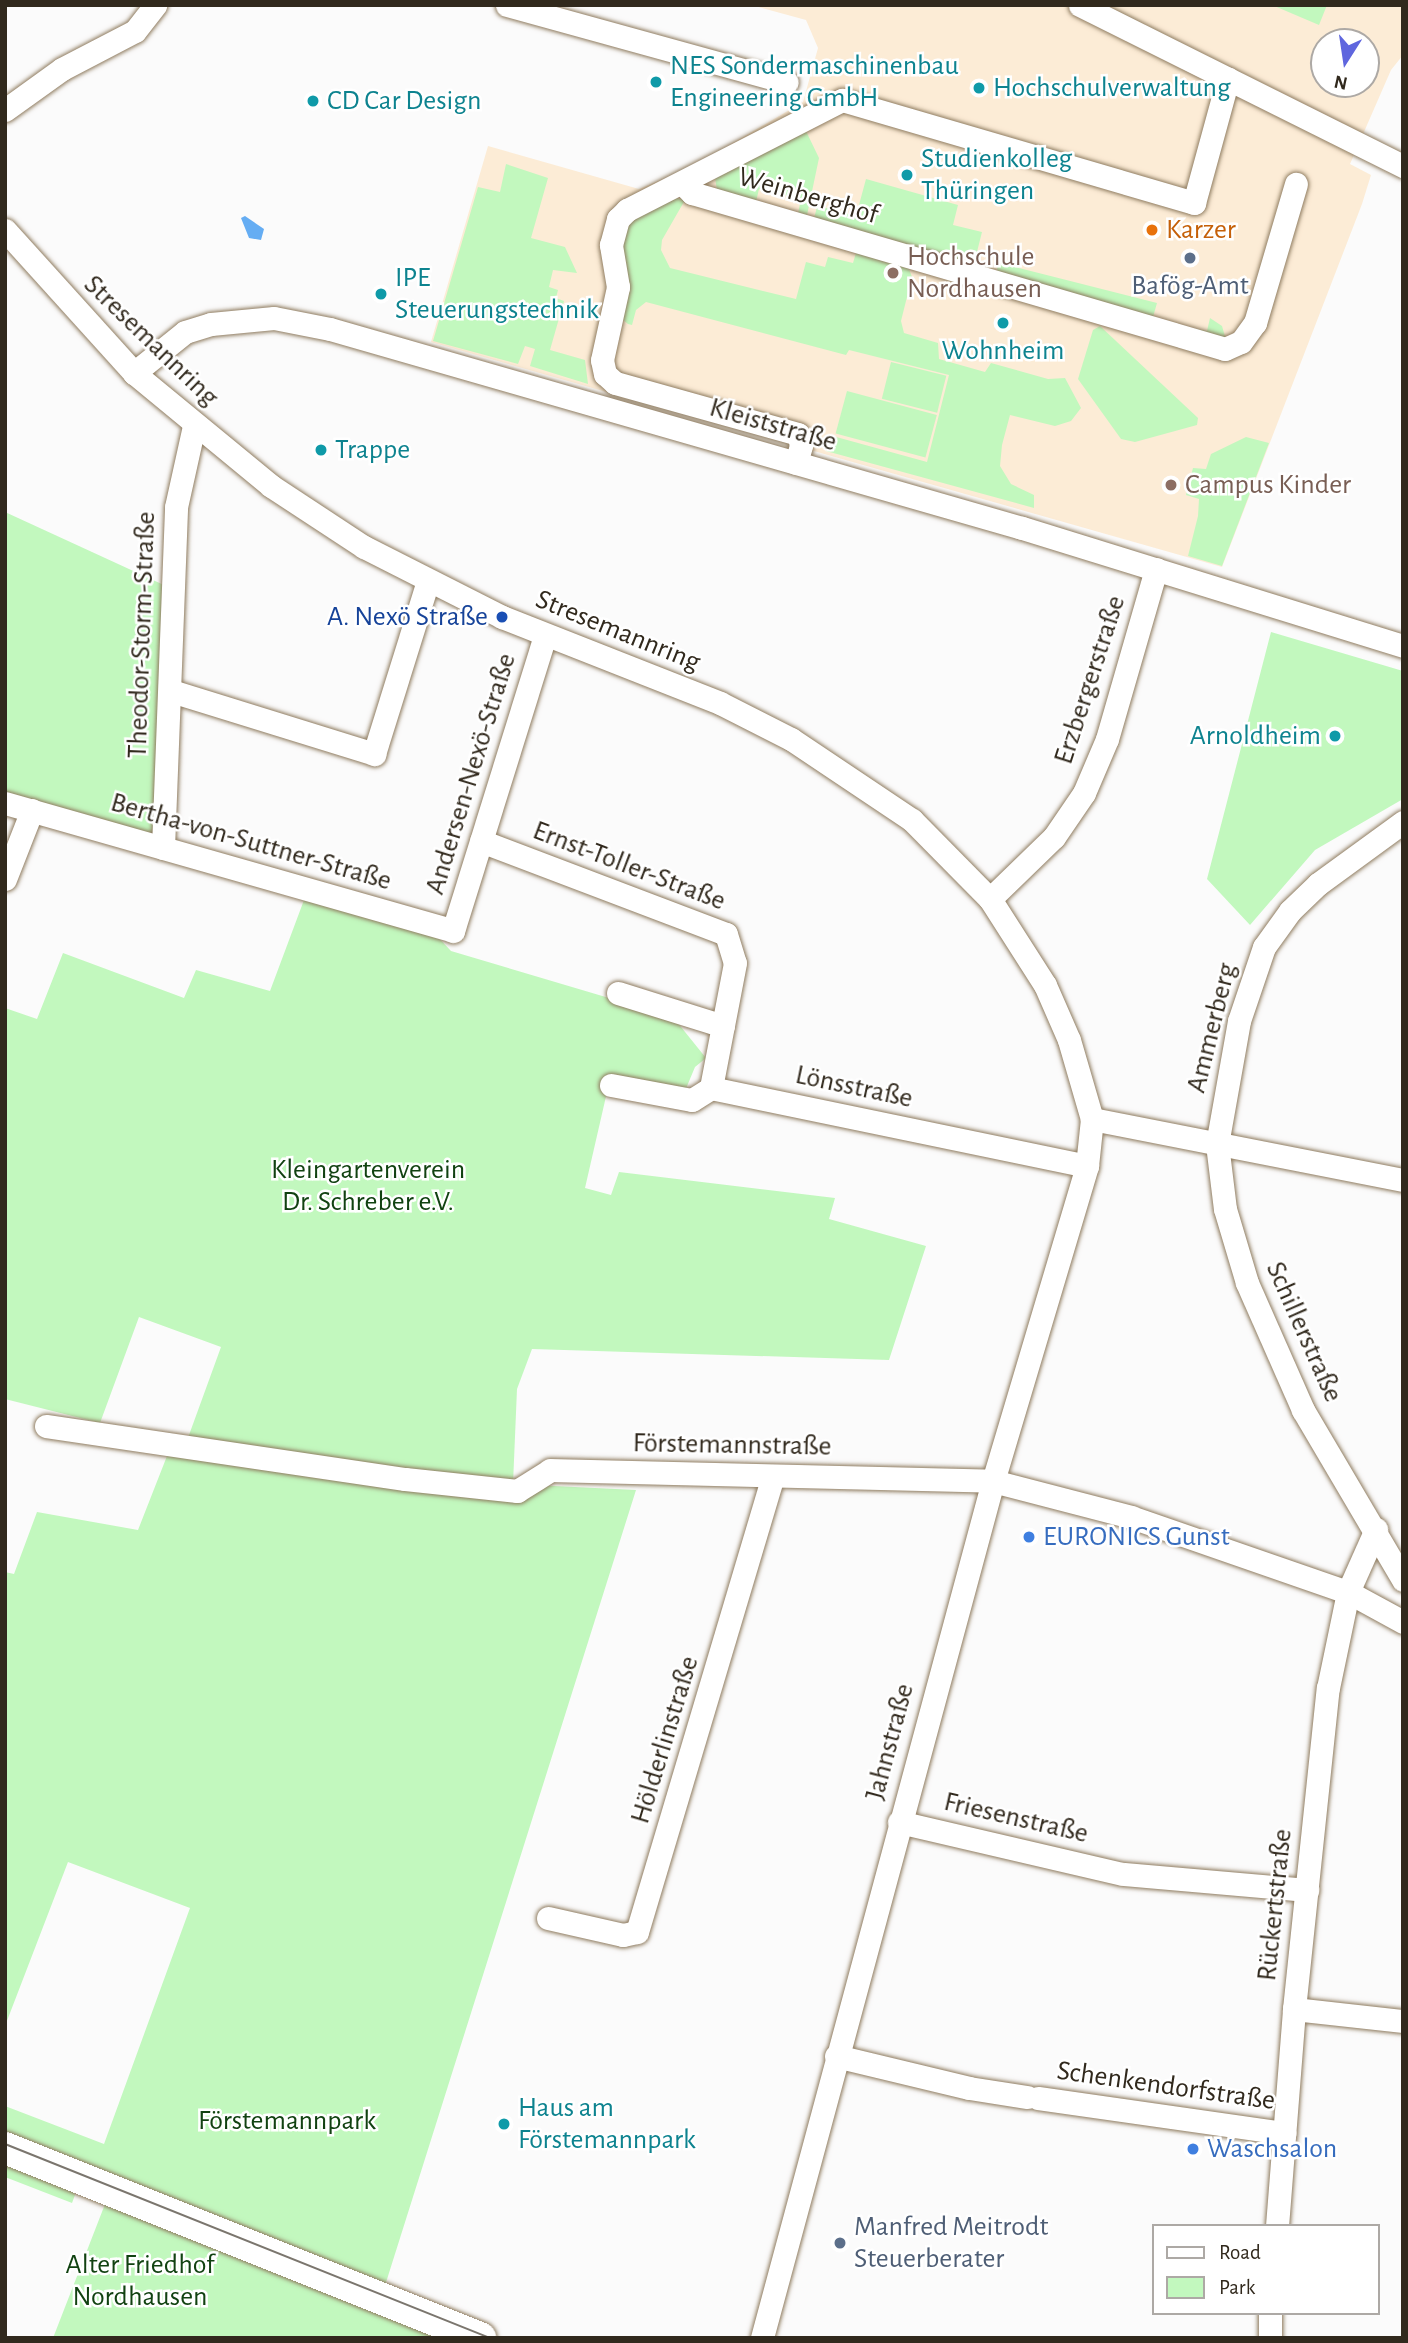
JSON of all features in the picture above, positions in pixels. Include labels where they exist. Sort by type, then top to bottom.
[{"type":"street","points":[[5,110],[51,76],[135,31],[155,5]]},
{"type":"street","points":[[507,5],[788,82]]},
{"type":"street","points":[[1080,5],[1403,166]]},
{"type":"street","name":"Weinberghof","points":[[796,463],[802,445],[798,434],[615,383],[605,373],[601,360],[617,301],[610,258],[618,219],[639,201],[683,184],[842,100],[1194,203],[1228,79]]},
{"type":"street","name":"Weinberghof","points":[[683,184],[704,197],[1225,349],[1241,342],[1255,323],[1296,184]]},
{"type":"street","name":"Stresemannring","points":[[5,230],[134,373],[194,426],[341,532],[428,581],[545,635],[720,703],[791,738],[912,820],[990,899],[1045,985],[1069,1040],[1092,1119],[1087,1166]]},
{"type":"street","name":"Kleiststraße","points":[[134,373],[185,332],[237,318],[274,318],[357,337],[796,463],[1156,569],[1403,646]]},
{"type":"street","name":"Theodor-Storm-Straße","points":[[163,848],[176,507],[194,426]]},
{"type":"street","name":"Erzbergerstraße","points":[[990,899],[1054,836],[1084,793],[1107,739],[1156,569]]},
{"type":"street","points":[[171,691],[374,754],[428,581]]},
{"type":"street","name":"Andersen-Nexö-Straße","points":[[453,931],[545,635]]},
{"type":"street","name":"Bertha-von-Suttner-Straße","points":[[5,803],[453,931]]},
{"type":"street","points":[[5,878],[32,810]]},
{"type":"street","name":"Ammerberg","points":[[1217,1144],[1239,1021],[1264,947],[1290,911],[1318,884],[1403,822]]},
{"type":"street","name":"Ernst-Toller-Straße","points":[[481,841],[726,934],[735,963],[711,1088]]},
{"type":"street","points":[[618,993],[723,1026]]},
{"type":"street","name":"Lönsstraße","points":[[611,1085],[692,1100],[711,1088],[1087,1166]]},
{"type":"street","points":[[1092,1119],[1403,1180]]},
{"type":"street","name":"Schillerstraße","points":[[1217,1144],[1225,1209],[1247,1283],[1303,1410],[1376,1529],[1403,1580]]},
{"type":"street","name":"Jahnstraße","points":[[762,2338],[993,1480],[1087,1166]]},
{"type":"street","name":"Förstemannstraße","points":[[46,1426],[405,1479],[517,1491],[550,1470],[993,1480],[1131,1517],[1348,1592],[1403,1622]]},
{"type":"street","name":"Hölderlinstraße","points":[[548,1918],[623,1934],[636,1932],[773,1477]]},
{"type":"street","points":[[1348,1592],[1376,1529]]},
{"type":"street","name":"Rückertstraße","points":[[1277,2224],[1294,2009],[1328,1689],[1348,1592]]},
{"type":"street","name":"Friesenstraße","points":[[900,1822],[1121,1873],[1307,1890]]},
{"type":"street","points":[[1294,2009],[1403,2021]]},
{"type":"street","name":"Schenkendorfstraße","points":[[836,2056],[969,2088],[1285,2133]]},
{"type":"street","points":[[5,2148],[480,2338]]},
{"type":"street","points":[[1269,2315],[1270,2338]]},
{"type":"shaded area","name":"Hochschule Nordhausen","points":[[751,5],[1403,5],[1403,55],[1391,70],[1380,95],[1380,28],[1310,28],[1310,98],[1379,98],[1350,164],[1371,175],[1222,567],[431,342],[488,146],[639,189],[692,167],[803,102],[818,48],[806,20]]},
{"type":"green space","points":[[1272,5],[1327,5],[1319,25]]},
{"type":"green space","points":[[805,129],[819,158],[806,220],[797,218],[801,199],[759,189],[755,206],[717,190],[715,178],[724,169]]},
{"type":"green space","points":[[506,164],[548,178],[531,238],[565,247],[577,273],[553,270],[549,287],[558,290],[556,298],[564,301],[550,350],[585,360],[588,384],[530,366],[535,349],[525,346],[518,364],[433,341],[478,187],[500,192]]},
{"type":"green space","points":[[866,179],[958,205],[953,225],[982,232],[973,268],[813,222],[820,196],[826,197],[823,207],[856,216]]},
{"type":"green space","points":[[671,197],[685,200],[662,240],[661,250],[670,268],[796,299],[806,262],[825,267],[828,257],[853,263],[858,246],[906,261],[912,277],[901,321],[904,333],[938,343],[939,359],[985,372],[991,363],[1048,379],[1065,378],[1081,408],[1071,421],[1055,426],[1010,415],[1002,445],[1000,466],[1011,484],[1034,495],[1034,508],[826,451],[829,435],[927,462],[949,375],[849,350],[846,355],[646,302],[636,310],[632,325],[622,319],[621,241],[627,224]]},
{"type":"green space","points":[[999,263],[1157,303],[1153,317],[1191,328],[1207,331],[1210,318],[1222,326],[1226,340],[995,275]]},
{"type":"green space","points":[[1100,326],[1198,418],[1197,425],[1135,442],[1121,439],[1078,379],[1093,330]]},
{"type":"green space","points":[[891,362],[946,376],[937,413],[882,399]]},
{"type":"green space","points":[[847,391],[937,415],[925,458],[836,434]]},
{"type":"green space","points":[[1246,437],[1269,443],[1222,566],[1188,556],[1198,516],[1199,499],[1186,495],[1193,468],[1206,469],[1211,454]]},
{"type":"green space","points":[[5,512],[166,586],[153,835],[5,794]]},
{"type":"green space","points":[[1271,632],[1403,671],[1403,799],[1315,850],[1250,925],[1207,879]]},
{"type":"green space","points":[[304,900],[437,936],[451,951],[673,1017],[706,1058],[695,1067],[685,1091],[610,1079],[585,1188],[611,1195],[619,1172],[835,1198],[829,1219],[926,1246],[889,1360],[532,1349],[517,1389],[513,1484],[636,1490],[377,2311],[438,2338],[53,2338],[114,2181],[5,2137],[5,2106],[104,2144],[190,1908],[68,1862],[5,2026],[5,1572],[14,1574],[37,1512],[138,1530],[167,1456],[181,1457],[221,1347],[139,1317],[100,1423],[5,1399],[5,1008],[37,1019],[63,953],[184,998],[196,970],[270,991]]},
{"type":"green space","points":[[5,2159],[69,2184],[75,2195],[72,2203],[5,2177]]},
{"type":"water","points":[[245,216],[264,229],[261,240],[249,238],[241,218]]},
{"type":"tram line","points":[[5,2144],[490,2338]]},
{"type":"place","name":"NES Sondermaschinenbau Engineering GmbH","points":[[656,82]]},
{"type":"place","name":"Hochschulverwaltung","points":[[979,88]]},
{"type":"place","name":"CD Car Design","points":[[313,101]]},
{"type":"place","name":"Studienkolleg Thüringen","points":[[907,175]]},
{"type":"place","name":"Karzer","points":[[1152,230]]},
{"type":"place","name":"Bafög-Amt","points":[[1190,258]]},
{"type":"place","name":"Hochschule Nordhausen","points":[[893,273]]},
{"type":"place","name":"IPE Steuerungstechnik","points":[[381,294]]},
{"type":"place","name":"Wohnheim","points":[[1003,323]]},
{"type":"place","name":"Trappe","points":[[321,450]]},
{"type":"place","name":"Campus Kinder","points":[[1171,485]]},
{"type":"place","name":"A. Nexö Straße","points":[[502,617]]},
{"type":"place","name":"Arnoldheim","points":[[1335,736]]},
{"type":"place","name":"EURONICS Gunst","points":[[1029,1537]]},
{"type":"place","name":"Haus am Förstemannpark","points":[[504,2124]]},
{"type":"place","name":"Waschsalon","points":[[1193,2149]]},
{"type":"place","name":"Manfred Meitrodt Steuerberater","points":[[840,2243]]},
{"type":"park label","name":"Kleingartenverein Dr. Schreber e.V.","points":[[368,1186]]},
{"type":"park label","name":"Förstemannpark","points":[[287,2121]]},
{"type":"park label","name":"Alter Friedhof Nordhausen","points":[[140,2281]]}]
